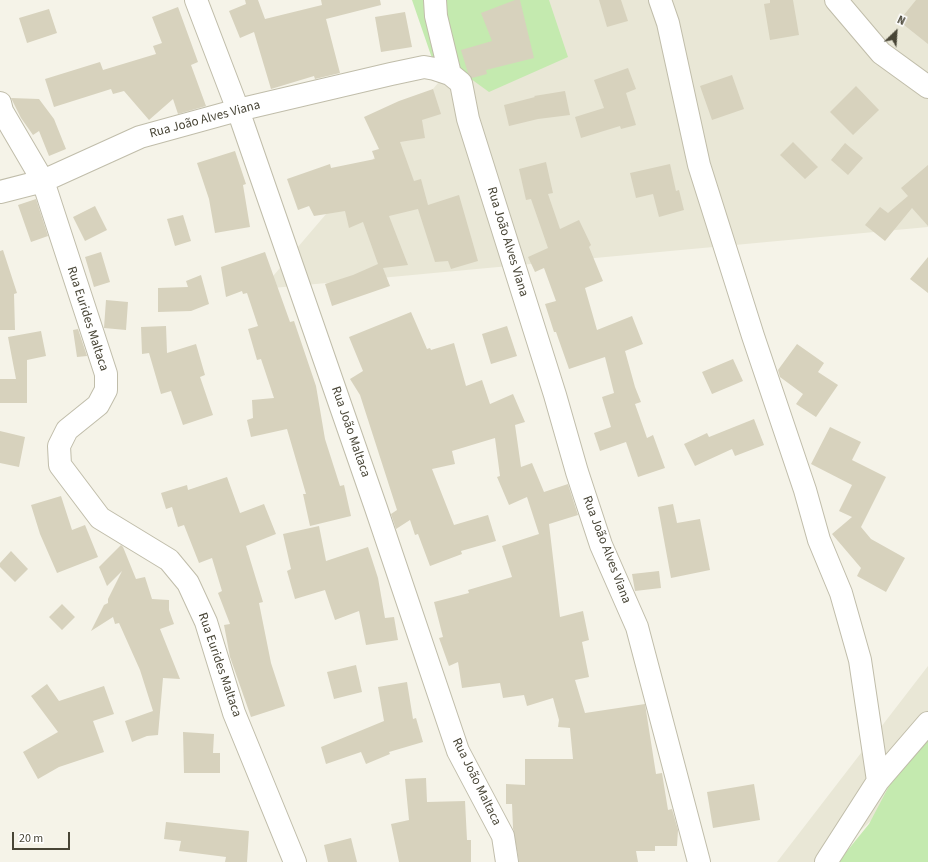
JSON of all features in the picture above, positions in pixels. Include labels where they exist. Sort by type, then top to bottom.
[{"type":"street","name":"Rua João Maltaca","points":[[196,0],[238,110],[379,515],[458,752],[503,836],[507,862]]},
{"type":"street","points":[[435,0],[436,16],[450,74]]},
{"type":"street","points":[[660,0],[668,23],[699,165],[753,336],[805,490],[819,540],[840,593],[860,660],[878,781]]},
{"type":"street","points":[[836,0],[881,53],[928,87]]},
{"type":"street","name":"Rua João Alves Viana","points":[[0,192],[42,181],[140,137],[238,110],[424,67],[450,74],[461,83],[468,119],[599,537],[637,627],[699,862]]},
{"type":"street","name":"Rua Eurides Maltaca","points":[[0,103],[2,111],[42,181],[106,374],[106,390],[98,405],[67,430],[59,446],[60,465],[100,518],[168,560],[188,583],[206,622],[234,713],[295,862]]},
{"type":"street","points":[[826,862],[878,781],[928,723]]},
{"type":"shaded area","points":[[509,0],[928,0],[928,227],[262,289]]},
{"type":"shaded area","points":[[928,666],[928,767],[827,862],[777,862]]},
{"type":"green space","points":[[412,0],[549,0],[568,57],[489,92],[467,76],[435,67]]},
{"type":"green space","points":[[928,712],[928,862],[838,862],[869,824]]},
{"type":"building","points":[[245,0],[258,0],[265,19],[322,5],[321,0],[380,0],[381,5],[326,19],[340,73],[315,79],[314,76],[271,89],[254,32],[240,38],[229,11],[246,4]]},
{"type":"building","points":[[515,0],[520,0],[534,58],[486,70],[487,74],[472,78],[468,73],[461,50],[492,41],[481,13]]},
{"type":"building","points":[[599,0],[621,0],[628,21],[607,27]]},
{"type":"building","points":[[770,0],[793,0],[799,35],[770,40],[764,4],[770,3]]},
{"type":"building","points":[[916,0],[928,0],[928,44],[899,21]]},
{"type":"building","points":[[178,7],[198,62],[191,65],[206,106],[178,114],[173,99],[149,120],[124,91],[113,94],[111,89],[54,107],[45,79],[100,62],[103,70],[156,54],[153,46],[162,43],[152,17]]},
{"type":"building","points":[[49,9],[57,33],[27,43],[19,18]]},
{"type":"building","points":[[405,12],[412,47],[381,52],[375,17]]},
{"type":"building","points":[[628,68],[636,89],[626,93],[636,125],[621,129],[620,126],[581,138],[575,117],[604,108],[594,80]]},
{"type":"building","points":[[732,75],[744,109],[712,120],[700,86]]},
{"type":"building","points":[[856,86],[879,110],[853,135],[830,112]]},
{"type":"building","points":[[433,89],[441,114],[422,120],[425,138],[400,142],[414,181],[421,179],[428,205],[459,195],[478,261],[451,269],[448,261],[435,262],[418,209],[389,216],[408,265],[383,268],[390,286],[332,306],[325,284],[353,275],[378,264],[363,222],[349,228],[345,211],[314,216],[309,206],[298,210],[287,179],[330,164],[331,168],[375,159],[372,151],[379,149],[364,117],[399,101]]},
{"type":"building","points":[[565,91],[570,115],[538,119],[509,126],[504,105],[535,97],[534,96]]},
{"type":"building","points":[[11,98],[39,99],[54,119],[66,149],[49,156],[39,131],[33,135],[21,118]]},
{"type":"building","points":[[793,142],[818,167],[805,179],[780,155]]},
{"type":"building","points":[[845,143],[863,158],[848,175],[831,160]]},
{"type":"building","points":[[235,151],[246,184],[243,185],[250,227],[215,233],[209,199],[197,163]]},
{"type":"building","points":[[546,162],[553,193],[548,194],[560,229],[579,220],[591,245],[589,247],[603,281],[585,288],[597,330],[632,316],[643,344],[625,351],[635,387],[641,402],[635,404],[647,438],[653,435],[665,468],[638,477],[626,442],[600,451],[594,433],[611,427],[602,397],[614,393],[605,357],[569,369],[556,332],[554,332],[545,304],[556,301],[544,268],[535,272],[528,257],[548,248],[531,199],[526,200],[519,169]]},
{"type":"building","points":[[670,164],[676,191],[679,190],[684,210],[659,217],[653,194],[636,198],[630,173]]},
{"type":"building","points":[[928,165],[928,226],[912,208],[885,241],[865,225],[880,207],[888,213],[908,196],[901,188]]},
{"type":"building","points":[[36,199],[48,236],[31,242],[18,205]]},
{"type":"building","points":[[95,206],[107,230],[85,241],[73,217]]},
{"type":"building","points":[[183,215],[191,241],[175,246],[167,219]]},
{"type":"building","points":[[3,250],[17,293],[14,294],[15,330],[0,330],[0,251]]},
{"type":"building","points":[[101,252],[110,282],[94,287],[85,257]]},
{"type":"building","points":[[265,252],[290,322],[294,321],[316,386],[325,439],[340,486],[344,485],[351,516],[310,526],[303,494],[306,494],[287,429],[251,437],[247,420],[253,418],[252,400],[274,398],[261,359],[257,360],[248,329],[258,326],[247,293],[243,294],[242,291],[226,297],[221,267]]},
{"type":"building","points":[[928,257],[928,293],[910,279]]},
{"type":"building","points":[[201,275],[209,304],[191,311],[158,312],[158,288],[188,287],[186,281]]},
{"type":"building","points":[[106,300],[128,302],[126,330],[104,328]]},
{"type":"building","points":[[411,312],[427,349],[430,348],[431,350],[454,343],[466,386],[482,380],[490,404],[513,394],[525,422],[515,425],[521,467],[532,463],[544,492],[568,484],[578,515],[549,524],[560,617],[583,611],[589,640],[582,642],[589,677],[575,680],[585,713],[645,704],[656,774],[662,773],[668,810],[672,809],[678,830],[677,846],[655,846],[655,851],[636,851],[638,862],[519,862],[513,828],[512,804],[506,804],[506,784],[525,785],[525,759],[573,759],[570,728],[558,727],[559,720],[553,698],[527,706],[524,695],[503,698],[500,683],[462,688],[458,662],[449,666],[439,638],[443,637],[434,602],[469,593],[468,590],[512,577],[502,546],[539,534],[527,497],[509,505],[497,477],[500,476],[495,438],[452,451],[455,464],[432,469],[454,525],[488,515],[496,541],[461,551],[462,554],[430,566],[418,534],[415,535],[410,520],[396,529],[391,514],[397,510],[360,395],[350,379],[363,371],[349,337]]},
{"type":"building","points":[[166,326],[167,353],[196,344],[205,375],[200,377],[213,415],[183,425],[171,391],[161,394],[149,353],[142,354],[141,327]]},
{"type":"building","points":[[507,326],[517,356],[491,364],[482,334]]},
{"type":"building","points":[[78,329],[87,356],[77,357],[73,330]]},
{"type":"building","points":[[41,331],[46,356],[27,360],[27,403],[0,403],[0,379],[16,379],[8,337]]},
{"type":"building","points":[[797,344],[824,363],[818,372],[838,385],[816,417],[796,404],[803,394],[780,377],[778,370]]},
{"type":"building","points":[[733,359],[743,381],[712,394],[702,372]]},
{"type":"building","points":[[754,419],[764,445],[735,456],[732,449],[695,466],[684,444],[707,433],[709,437]]},
{"type":"building","points":[[830,427],[861,442],[852,460],[886,477],[861,527],[871,539],[905,558],[886,592],[857,576],[861,568],[832,534],[852,517],[839,511],[852,485],[811,464]]},
{"type":"building","points":[[0,431],[25,437],[19,467],[0,463]]},
{"type":"building","points":[[227,477],[240,513],[264,504],[276,534],[246,546],[263,602],[259,603],[271,663],[285,706],[251,717],[230,657],[224,625],[230,624],[218,593],[222,591],[212,558],[199,563],[184,525],[178,527],[172,507],[166,509],[161,493],[187,485],[188,490]]},
{"type":"building","points":[[61,496],[72,530],[85,525],[98,557],[57,573],[40,534],[31,505]]},
{"type":"building","points":[[673,504],[677,523],[700,519],[710,570],[671,578],[658,507]]},
{"type":"building","points":[[319,526],[326,561],[368,547],[378,578],[385,618],[394,617],[398,640],[366,645],[359,611],[335,620],[325,590],[295,599],[287,571],[291,569],[283,534]]},
{"type":"building","points":[[121,545],[136,579],[145,577],[152,599],[169,600],[169,610],[174,624],[160,629],[180,679],[163,678],[158,735],[147,736],[132,742],[125,721],[153,711],[140,670],[119,623],[115,624],[113,617],[91,631],[104,605],[108,603],[108,599],[122,571],[107,586],[99,567]]},
{"type":"building","points":[[11,551],[28,569],[15,582],[0,567],[0,563]]},
{"type":"building","points":[[659,571],[661,588],[635,591],[632,574]]},
{"type":"building","points":[[62,604],[75,617],[62,630],[49,617]]},
{"type":"building","points":[[356,665],[362,692],[334,699],[327,672]]},
{"type":"building","points":[[407,682],[413,719],[416,718],[423,742],[389,752],[390,754],[366,764],[361,752],[326,764],[321,747],[384,721],[378,687]]},
{"type":"building","points":[[47,684],[59,701],[104,686],[114,714],[93,721],[104,752],[59,767],[38,779],[23,752],[58,732],[31,696]]},
{"type":"building","points":[[183,732],[214,734],[213,753],[220,753],[220,773],[184,773]]},
{"type":"building","points":[[426,778],[427,802],[465,801],[467,840],[471,840],[471,862],[399,862],[391,824],[409,820],[405,779]]},
{"type":"building","points":[[754,784],[760,820],[713,828],[707,792]]},
{"type":"building","points":[[166,822],[249,831],[247,862],[225,862],[226,857],[179,851],[181,841],[164,839]]},
{"type":"building","points":[[351,838],[357,862],[328,862],[324,845]]}]
